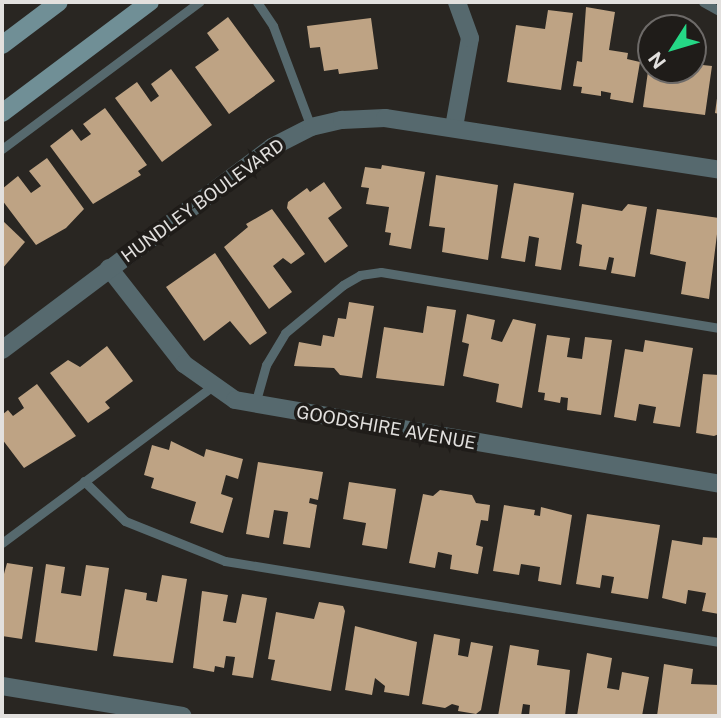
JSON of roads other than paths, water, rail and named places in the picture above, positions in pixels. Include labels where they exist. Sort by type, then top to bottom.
[{"type":"main road","points":[[2,45],[59,2]]},
{"type":"main road","points":[[2,113],[150,2]]},
{"type":"street","points":[[454,127],[470,38],[457,2]]},
{"type":"street","name":"HUNDLEY BOULEVARD","points":[[2,350],[272,147],[311,127],[342,120],[385,118],[719,170]]},
{"type":"street","name":"GOODSHIRE AVENUE","points":[[109,268],[184,364],[211,387],[254,406],[719,484]]},
{"type":"street","points":[[2,686],[183,716]]},
{"type":"lane","points":[[2,149],[199,2]]},
{"type":"lane","points":[[257,2],[273,26],[311,127]]},
{"type":"lane","points":[[703,2],[719,11]]},
{"type":"lane","points":[[254,406],[266,365],[285,333],[343,285],[360,275],[381,272],[719,328]]},
{"type":"lane","points":[[2,543],[211,387]]},
{"type":"lane","points":[[84,481],[125,521],[225,561],[719,642]]}]
